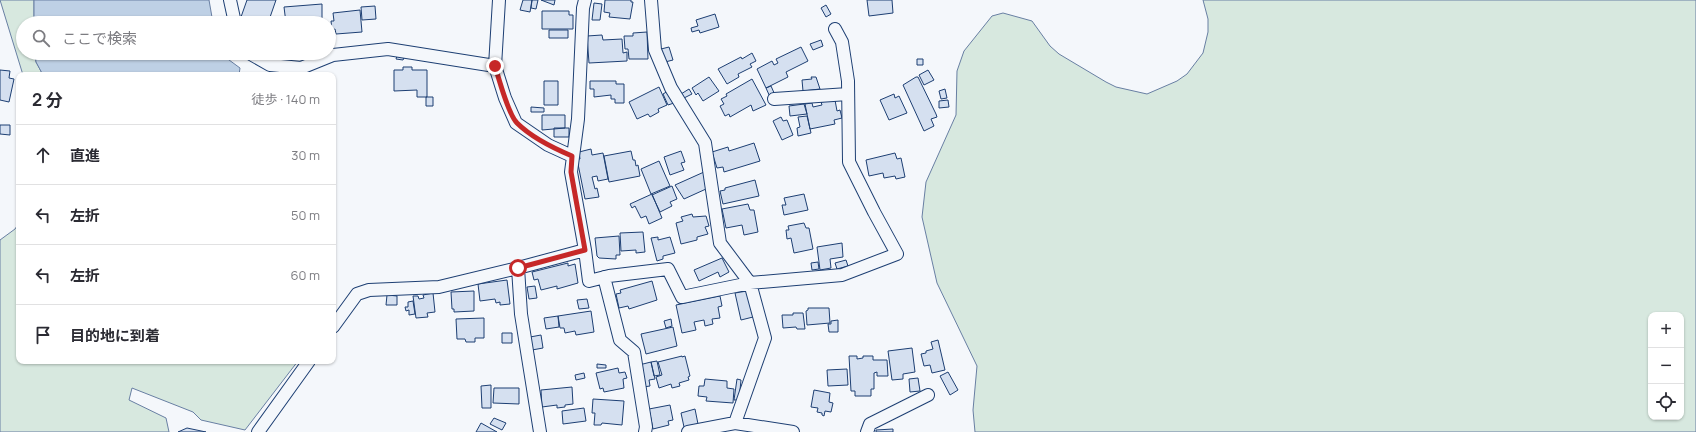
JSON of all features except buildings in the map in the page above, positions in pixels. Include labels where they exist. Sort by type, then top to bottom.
[{"type":"street","points":[[230,0],[233,16]]},
{"type":"street","points":[[499,0],[495,66],[505,98],[516,122],[548,145],[572,156]]},
{"type":"street","points":[[585,0],[582,8],[578,119],[571,172],[590,281],[604,277],[668,269],[682,297],[750,283],[842,275],[898,254],[874,212],[849,162],[848,81],[842,42],[835,29]]},
{"type":"street","points":[[651,0],[655,50],[671,88],[704,143],[720,243],[750,283],[765,338],[735,424]]},
{"type":"street","points":[[336,55],[388,49],[495,66]]},
{"type":"street","points":[[261,60],[270,65],[301,68],[321,60]]},
{"type":"street","points":[[774,99],[848,94]]},
{"type":"street","points":[[336,323],[357,294],[369,290],[439,287],[585,250]]},
{"type":"street","points":[[518,268],[521,314],[540,432]]},
{"type":"street","points":[[604,277],[620,340],[634,352],[646,427],[645,432]]},
{"type":"street","points":[[258,432],[307,364]]},
{"type":"street","points":[[867,432],[870,424],[928,395]]},
{"type":"street","points":[[688,432],[735,424],[793,432]]},
{"type":"shaded area","points":[[0,0],[34,0],[34,16],[16,16],[16,52]]},
{"type":"shaded area","points":[[1203,0],[1696,0],[1696,432],[975,432],[973,410],[977,366],[937,283],[922,217],[926,182],[956,115],[957,71],[964,51],[992,16],[1003,13],[1032,21],[1050,46],[1059,54],[1106,82],[1116,87],[1147,94],[1177,81],[1187,74],[1203,53],[1208,32],[1208,19]]},
{"type":"shaded area","points":[[18,60],[36,60],[41,72],[22,72]]},
{"type":"shaded area","points":[[16,228],[16,364],[296,364],[245,430],[201,420],[193,412],[132,388],[129,400],[166,418],[169,432],[0,432],[0,240]]},
{"type":"water","points":[[34,0],[209,0],[212,16],[34,16]]},
{"type":"water","points":[[36,60],[229,60],[240,68],[239,72],[41,72]]},
{"type":"route","points":[[495,66],[505,98],[516,122],[548,145],[572,156],[571,172],[585,250],[518,268]]}]
